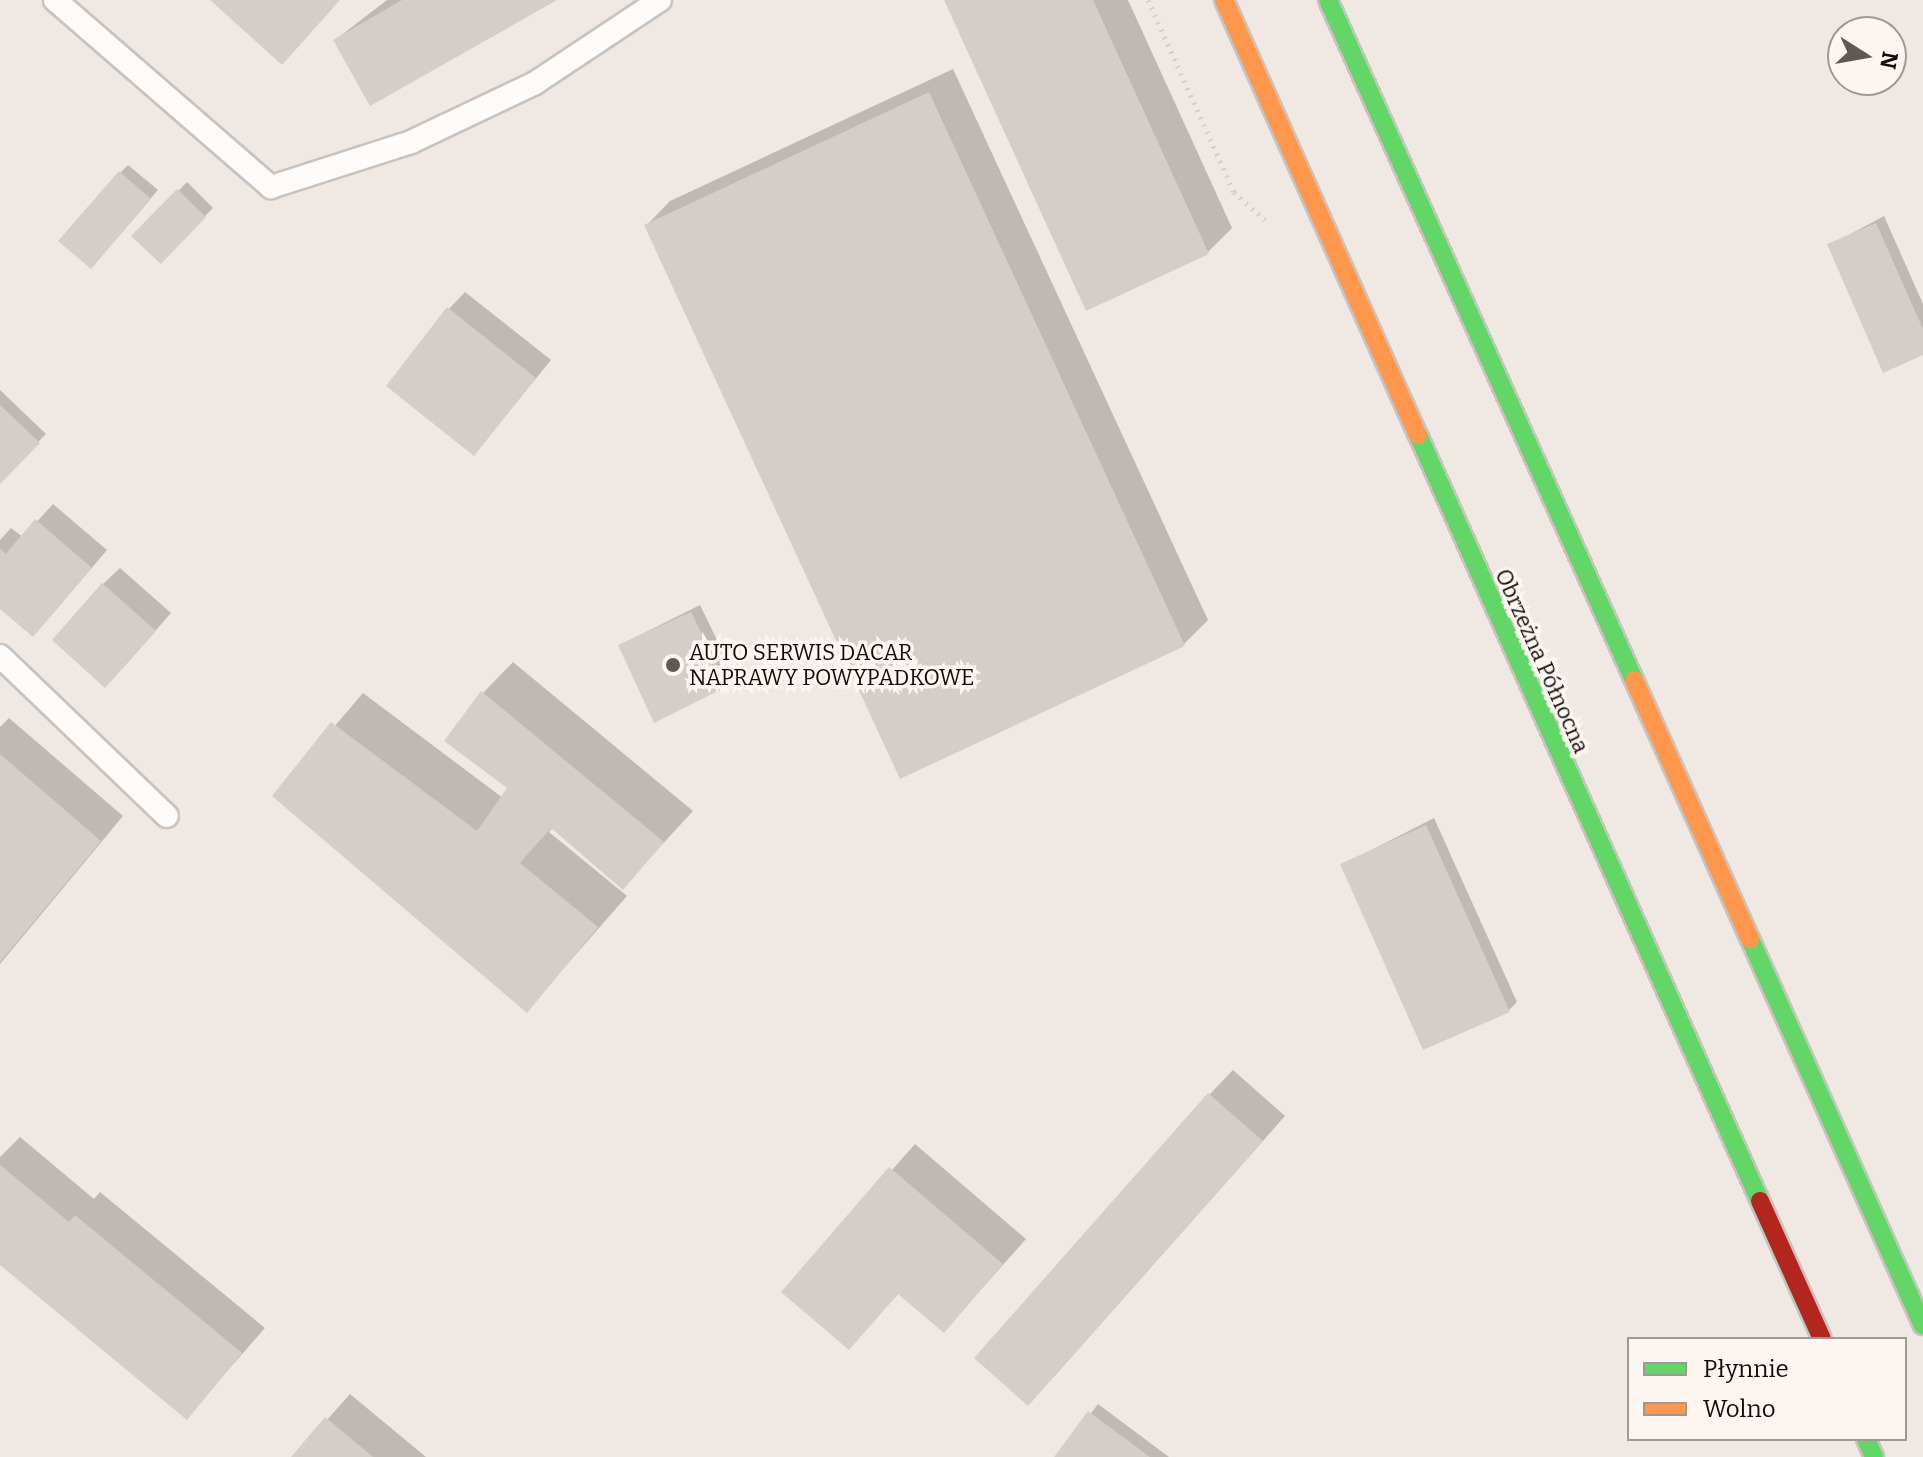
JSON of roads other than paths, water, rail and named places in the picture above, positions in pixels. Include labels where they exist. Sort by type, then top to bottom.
[{"type":"street","name":"Obrzeżna Północna","points":[[1224,0],[1821,1337]]},
{"type":"street","points":[[1328,0],[1923,1325]]},
{"type":"lane","points":[[55,0],[271,187],[411,142],[535,83],[660,0]]},
{"type":"lane","points":[[0,656],[167,816]]},
{"type":"place","name":"AUTO SERWIS DACAR NAPRAWY POWYPADKOWE","points":[[673,665]]}]
